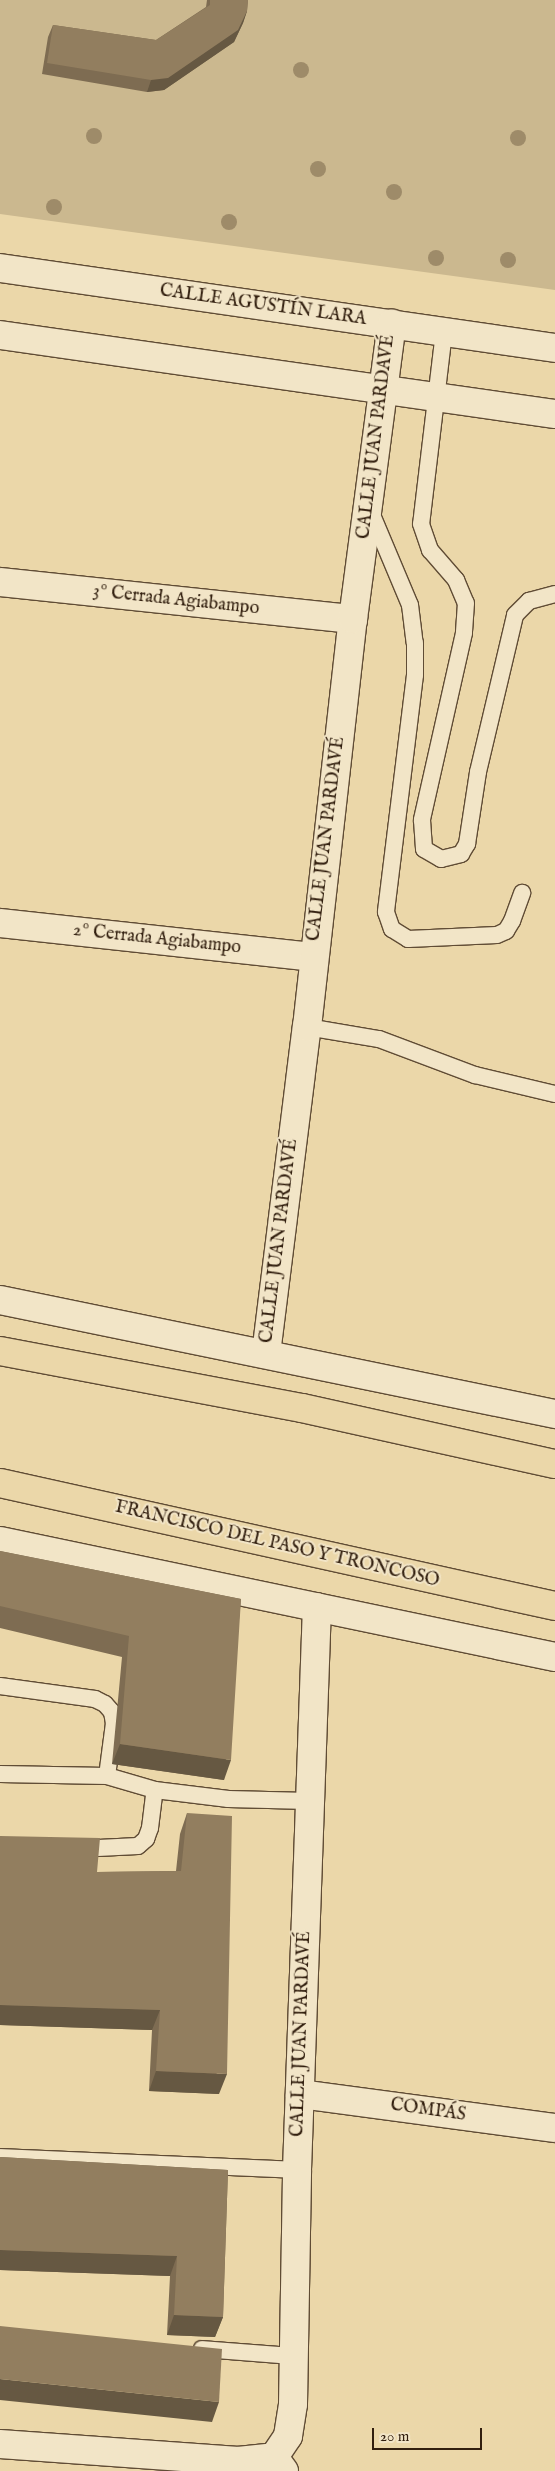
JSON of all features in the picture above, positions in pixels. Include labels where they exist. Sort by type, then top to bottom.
[{"type":"highway","points":[[0,1351],[302,1408],[555,1464]]},
{"type":"highway","name":"FRANCISCO DEL PASO Y TRONCOSO","points":[[0,1483],[555,1606]]},
{"type":"street","name":"CALLE AGUSTÍN LARA","points":[[0,268],[555,348]]},
{"type":"street","name":"CALLE JUAN PARDAVÉ","points":[[266,1354],[307,1027],[352,619],[369,508],[392,324]]},
{"type":"street","points":[[0,335],[555,414]]},
{"type":"street","name":"3º Cerrada Agiabampo","points":[[0,582],[352,619]]},
{"type":"street","name":"2º Cerrada Agiabampo","points":[[0,923],[314,957]]},
{"type":"street","points":[[0,1300],[555,1414]]},
{"type":"street","points":[[0,1541],[555,1657]]},
{"type":"street","name":"CALLE JUAN PARDAVÉ","points":[[0,2444],[279,2464],[288,2436],[293,2404],[297,2170],[317,1607]]},
{"type":"street","name":"COMPÁS","points":[[300,2094],[555,2128]]},
{"type":"lane","points":[[444,332],[421,524],[430,550],[456,580],[466,603],[464,633],[422,820],[424,849],[441,859],[461,854],[466,844],[478,772],[514,615],[529,601],[555,594]]},
{"type":"lane","points":[[369,508],[410,605],[415,643],[415,675],[386,912],[392,929],[408,939],[497,935],[506,931],[512,921],[522,893]]},
{"type":"lane","points":[[307,1027],[379,1038],[475,1075],[555,1094]]},
{"type":"lane","points":[[0,1686],[95,1699],[105,1704],[112,1712],[114,1723],[107,1776]]},
{"type":"lane","points":[[0,1774],[107,1776],[155,1790],[228,1799],[309,1801]]},
{"type":"lane","points":[[59,1850],[138,1846],[146,1839],[150,1828],[155,1790]]},
{"type":"lane","points":[[0,2157],[297,2170]]},
{"type":"lane","points":[[186,2348],[294,2356]]},
{"type":"shaded area","points":[[0,0],[555,0],[555,290],[0,214]]},
{"type":"building","points":[[210,0],[248,0],[247,11],[238,30],[168,78],[151,80],[47,63],[53,25],[156,40],[210,5]]},
{"type":"building","points":[[0,1551],[241,1599],[231,1760],[120,1744],[129,1636],[0,1606]]},
{"type":"building","points":[[187,1813],[232,1816],[227,2074],[156,2071],[160,2010],[0,2005],[0,1836],[100,1838],[97,1872],[181,1871]]},
{"type":"building","points":[[0,2157],[228,2170],[223,2317],[174,2315],[177,2256],[0,2250]]},
{"type":"building","points":[[0,2326],[222,2349],[219,2402],[0,2379]]}]
